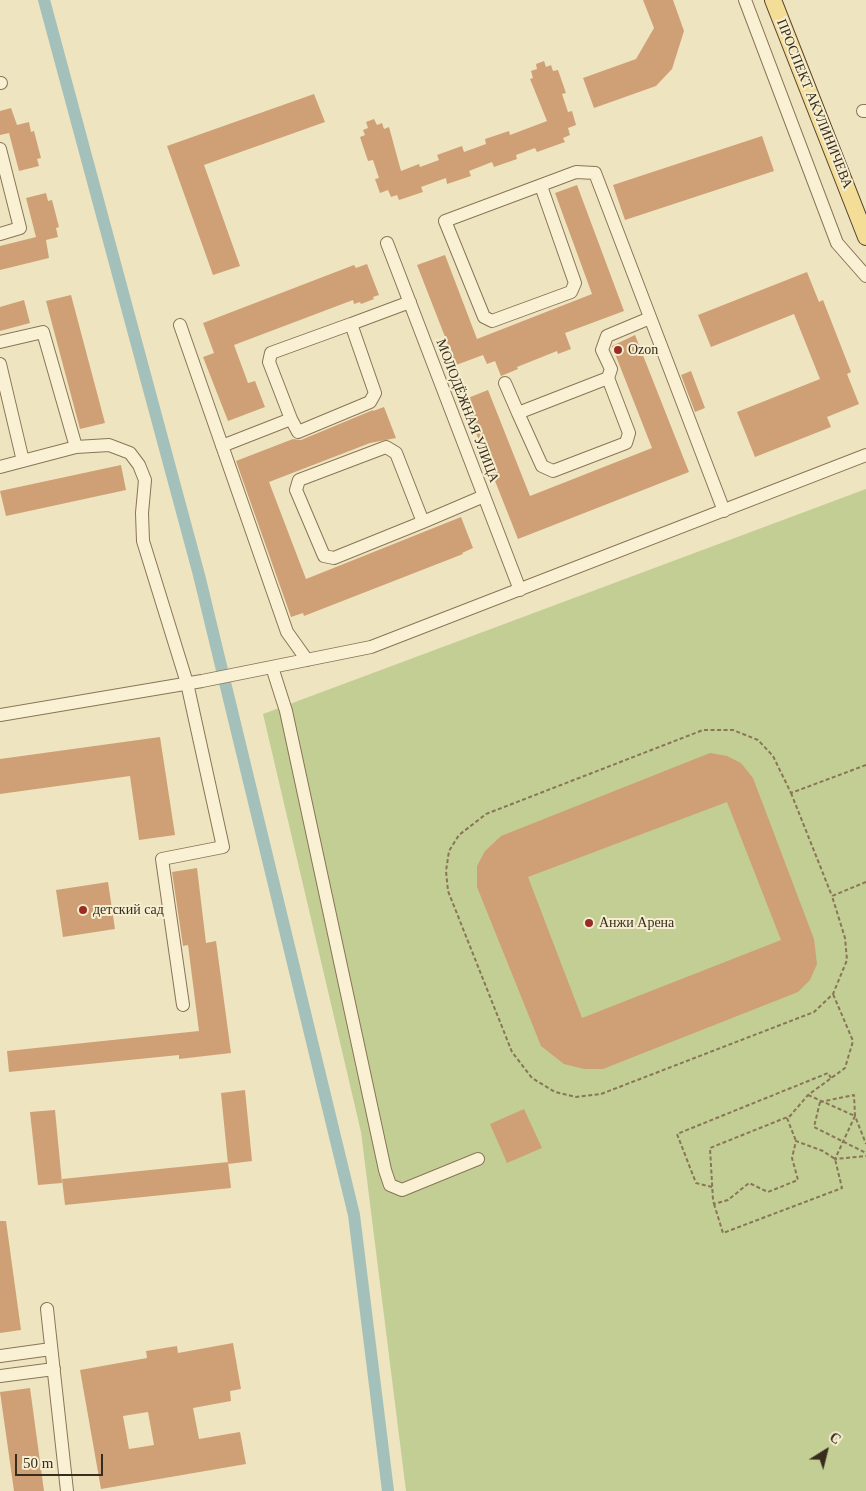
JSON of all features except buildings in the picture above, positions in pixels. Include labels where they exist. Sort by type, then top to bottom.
[{"type":"main road","name":"ПРОСПЕКТ АКУЛИНИЧЕВА","points":[[773,0],[866,237]]},
{"type":"street","points":[[745,0],[837,243],[866,276]]},
{"type":"street","points":[[0,149],[20,228],[0,234]]},
{"type":"street","points":[[541,186],[576,282],[571,292],[492,321],[484,317],[445,221],[576,172],[595,173],[724,511]]},
{"type":"street","name":"МОЛОДЁЖНАЯ УЛИЦА","points":[[388,243],[520,590]]},
{"type":"street","points":[[351,324],[375,393],[370,402],[298,432],[269,362],[271,353],[410,302]]},
{"type":"street","points":[[505,382],[542,466],[553,471],[626,443],[629,433],[608,378],[611,369],[602,350],[607,336],[650,318]]},
{"type":"street","points":[[180,324],[287,632],[307,660]]},
{"type":"street","points":[[0,342],[43,332],[76,446]]},
{"type":"street","points":[[0,364],[23,461]]},
{"type":"street","points":[[518,413],[608,378]]},
{"type":"street","points":[[222,446],[291,419]]},
{"type":"street","points":[[0,467],[76,446],[109,445],[130,453],[140,465],[145,480],[142,513],[143,541],[187,683],[223,847],[162,859],[183,1004]]},
{"type":"street","points":[[423,522],[396,453],[386,447],[298,480],[296,490],[324,556],[334,558],[423,522],[484,496]]},
{"type":"street","points":[[0,715],[187,683],[371,647],[866,455]]},
{"type":"street","points":[[272,667],[286,711],[385,1170],[390,1185],[402,1190],[478,1159]]},
{"type":"street","points":[[47,1309],[67,1491]]},
{"type":"street","points":[[0,1356],[51,1349]]},
{"type":"street","points":[[0,1376],[54,1369]]},
{"type":"path","points":[[703,730],[733,730],[758,740],[772,756],[791,793],[832,896],[845,938],[847,960],[833,994],[814,1012],[601,1094],[576,1097],[555,1092],[532,1078],[512,1052],[448,891],[446,871],[449,852],[459,835],[486,814],[703,730]]},
{"type":"path","points":[[791,793],[866,765]]},
{"type":"path","points":[[832,896],[866,882]]},
{"type":"path","points":[[833,994],[853,1041],[845,1068],[808,1095],[787,1118],[710,1148],[714,1204],[723,1233],[842,1188],[835,1159],[855,1116]]},
{"type":"path","points":[[712,1187],[696,1183],[677,1134],[828,1073],[832,1078]]},
{"type":"path","points":[[808,1095],[855,1116]]},
{"type":"path","points":[[820,1102],[854,1095],[855,1116],[866,1144]]},
{"type":"path","points":[[820,1102],[814,1127],[866,1154]]},
{"type":"path","points":[[714,1204],[728,1200],[749,1183],[768,1192],[798,1180],[792,1158],[796,1141],[787,1118]]},
{"type":"path","points":[[796,1141],[823,1151],[835,1159],[866,1154]]},
{"type":"green space","name":"Анжи Арена","points":[[866,489],[866,1491],[406,1491],[361,1132],[263,714]]},
{"type":"waterway","points":[[44,0],[199,575],[354,1215],[388,1491]]},
{"type":"place","name":"Ozon","points":[[618,350]]},
{"type":"place","name":"детский сад","points":[[83,910]]},
{"type":"place","name":"Анжи Арена","points":[[589,923]]}]
